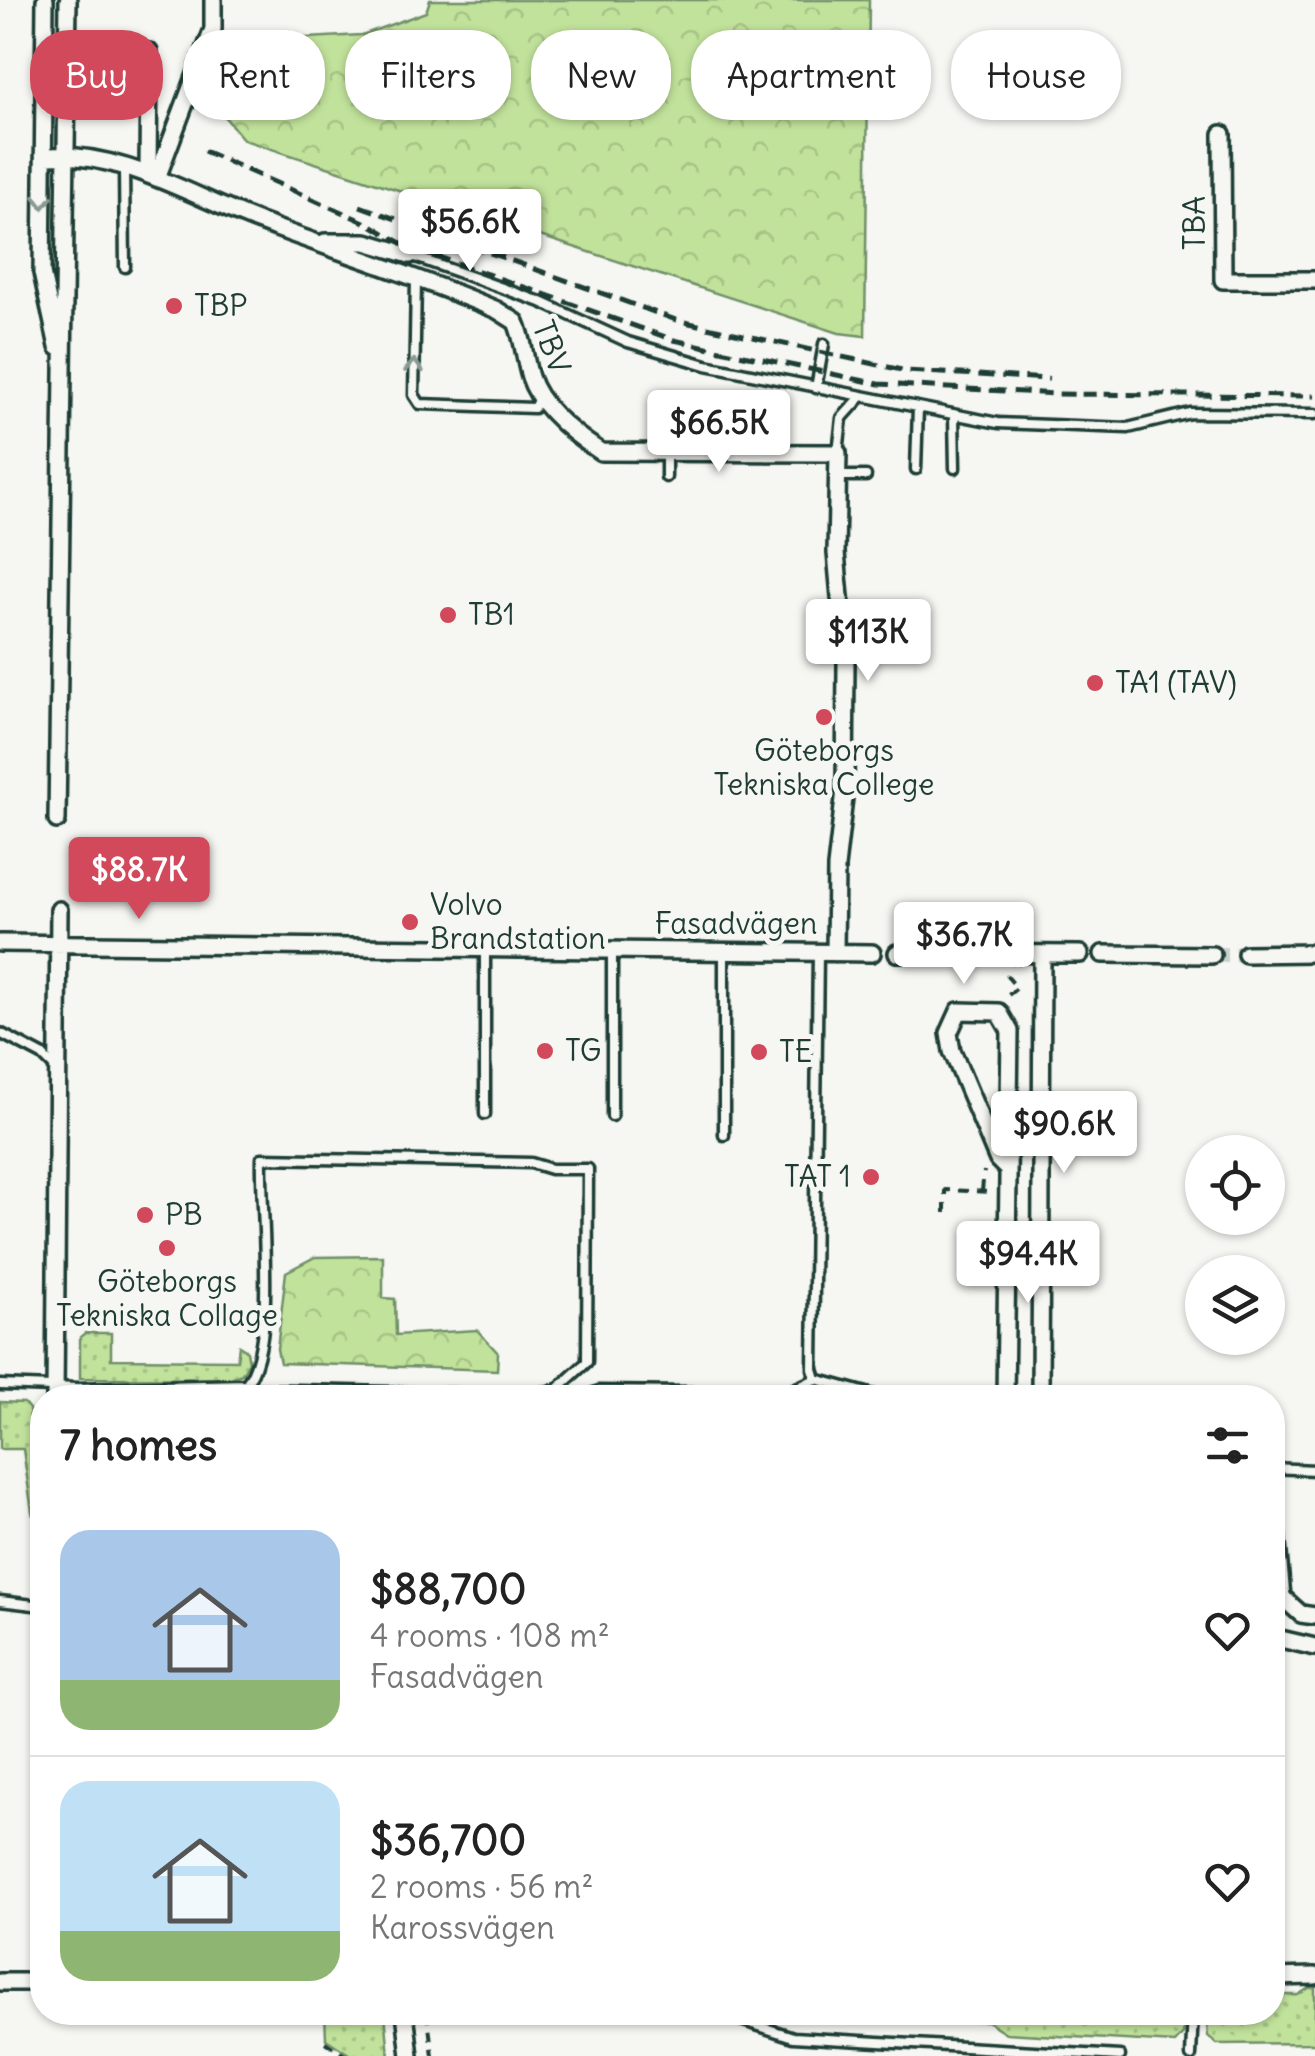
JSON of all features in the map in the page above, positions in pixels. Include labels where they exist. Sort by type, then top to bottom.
[{"type":"street","points":[[45,0],[42,273],[64,375]]},
{"type":"street","points":[[58,820],[68,0]]},
{"type":"street","points":[[152,176],[214,29],[214,0]]},
{"type":"street","points":[[150,120],[152,176]]},
{"type":"street","name":"TBA","points":[[1222,134],[1223,280],[1315,280]]},
{"type":"street","name":"TBV","points":[[44,156],[66,154],[124,164],[292,234],[482,304],[516,322],[530,378],[540,396],[575,436],[601,452],[838,453]]},
{"type":"street","points":[[292,234],[329,242],[366,242],[410,254]]},
{"type":"street","points":[[835,952],[836,868],[845,790],[846,663],[836,553],[838,453]]},
{"type":"street","points":[[54,1385],[59,910]]},
{"type":"street","name":"Fasadvägen","points":[[0,943],[872,953]]},
{"type":"street","points":[[897,953],[1080,954]]},
{"type":"street","points":[[1246,954],[1315,953]]},
{"type":"street","points":[[1040,1385],[1042,954]]},
{"type":"street","points":[[1103,954],[1212,956]]},
{"type":"street","points":[[1005,1385],[1007,1169],[1008,1022],[999,1012],[959,1011],[952,1019],[952,1050],[998,1160],[1007,1169]]},
{"type":"street","points":[[1285,1599],[1301,1614],[1315,1616]]},
{"type":"street","points":[[1285,1640],[1315,1647]]},
{"type":"street","points":[[1285,1976],[1315,1976]]},
{"type":"street","points":[[0,1982],[30,1982]]},
{"type":"street","points":[[406,2025],[410,2056]]},
{"type":"lane","points":[[124,164],[125,267]]},
{"type":"lane","points":[[410,254],[541,302],[628,342],[706,365],[998,424],[1128,428],[1190,413],[1315,414]]},
{"type":"lane","points":[[416,280],[414,394],[420,404],[468,412],[498,412],[534,408],[540,396]]},
{"type":"lane","points":[[816,388],[824,344]]},
{"type":"lane","points":[[838,453],[842,418],[860,398]]},
{"type":"lane","points":[[916,469],[918,407]]},
{"type":"lane","points":[[954,415],[955,468]]},
{"type":"lane","points":[[666,452],[666,477]]},
{"type":"lane","points":[[838,476],[866,476]]},
{"type":"lane","points":[[485,950],[485,1114]]},
{"type":"lane","points":[[612,951],[612,1116]]},
{"type":"lane","points":[[724,952],[724,1135]]},
{"type":"lane","points":[[816,1379],[818,952]]},
{"type":"lane","points":[[0,1033],[42,1056],[58,1070]]},
{"type":"lane","points":[[219,1385],[246,1384],[255,1373],[262,1336],[262,1158],[531,1163],[551,1169],[588,1169],[587,1362],[563,1385]]},
{"type":"lane","points":[[802,1385],[816,1379],[838,1385]]},
{"type":"lane","points":[[0,1385],[30,1388]]},
{"type":"lane","points":[[1285,1469],[1315,1470]]},
{"type":"lane","points":[[0,1601],[30,1605]]},
{"type":"lane","points":[[756,2025],[792,2037],[1120,2056]]},
{"type":"lane","points":[[1191,2056],[1192,2025]]},
{"type":"path","points":[[982,1191],[984,1168]]},
{"type":"path","points":[[945,1213],[945,1190],[997,1193]]},
{"type":"path","points":[[429,2025],[433,2056]]},
{"type":"path","points":[[325,2042],[346,2056]]},
{"type":"green space","points":[[430,0],[869,0],[869,30],[691,30],[691,120],[868,120],[865,336],[839,333],[244,140],[227,120],[325,120],[325,37],[345,36],[345,120],[511,120],[511,30],[376,30],[426,12]]},
{"type":"green space","points":[[383,1256],[383,1298],[395,1299],[396,1335],[477,1330],[498,1353],[497,1370],[280,1363],[277,1349],[286,1272],[315,1257]]},
{"type":"green space","points":[[85,1333],[111,1333],[111,1359],[237,1360],[239,1346],[247,1351],[249,1362],[242,1374],[228,1379],[80,1378],[80,1337]]},
{"type":"green space","points":[[0,1402],[24,1403],[30,1420],[30,1498],[23,1449],[0,1449]]},
{"type":"green space","points":[[1315,1988],[1315,2043],[1217,2044],[1208,2036],[1207,2025],[1285,2025],[1285,1995]]},
{"type":"green space","points":[[325,2025],[386,2025],[389,2056],[352,2056],[326,2039]]},
{"type":"green space","points":[[993,2025],[1184,2025],[1183,2034],[1175,2043],[1006,2033]]},
{"type":"tunnel","points":[[1212,955],[1246,954]]},
{"type":"railway","points":[[204,151],[371,225],[405,245],[674,340],[879,384],[1057,394],[1315,396]]},
{"type":"railway","points":[[360,206],[676,320],[906,371],[1049,379]]},
{"type":"place","name":"TBP","points":[[174,306]]},
{"type":"place","name":"TB1","points":[[448,615]]},
{"type":"place","name":"TA1 (TAV)","points":[[1095,683]]},
{"type":"place","name":"Göteborgs Tekniska College","points":[[824,717]]},
{"type":"place","name":"Volvo Brandstation","points":[[410,922]]},
{"type":"place","name":"TG","points":[[545,1051]]},
{"type":"place","name":"TE","points":[[759,1052]]},
{"type":"place","name":"TAT 1","points":[[871,1177]]},
{"type":"place","name":"PB","points":[[145,1215]]},
{"type":"place","name":"Göteborgs Tekniska Collage","points":[[167,1248]]}]
